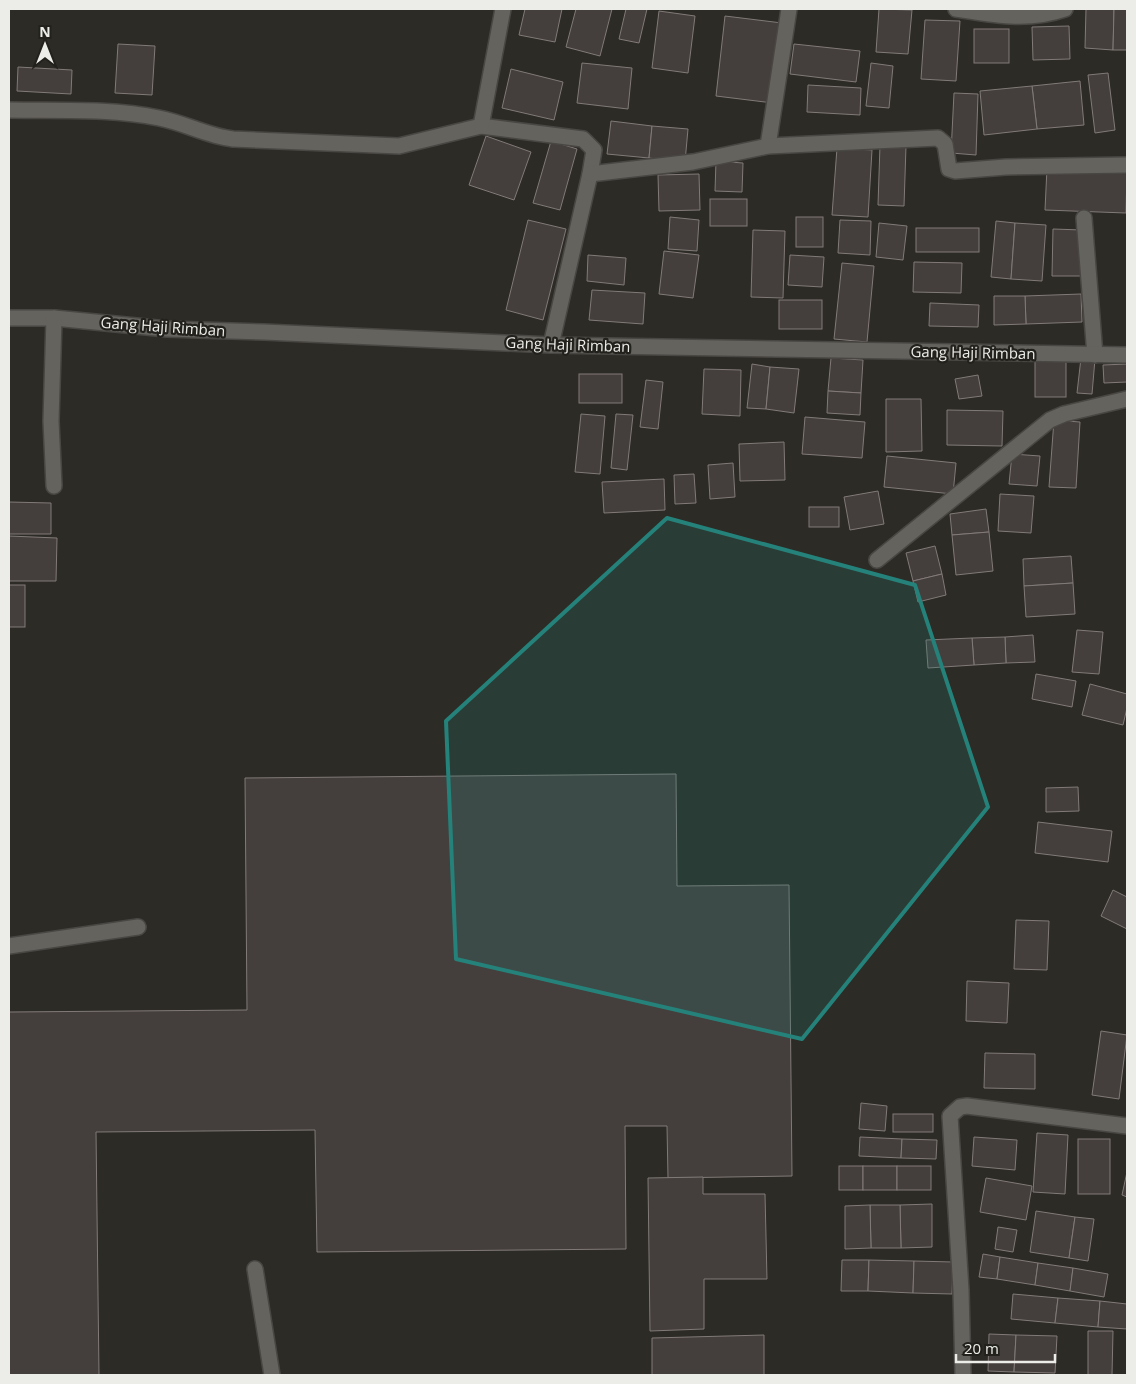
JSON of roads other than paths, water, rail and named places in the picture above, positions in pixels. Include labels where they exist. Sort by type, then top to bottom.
[{"type":"street","points":[[481,126],[503,9]]},
{"type":"street","points":[[768,146],[789,9]]},
{"type":"street","points":[[956,9],[1012,18],[1030,17],[1065,9]]},
{"type":"street","points":[[9,110],[103,112],[137,115],[160,118],[215,137],[233,139],[399,146],[481,126],[583,139],[594,150],[551,345]]},
{"type":"street","points":[[590,174],[693,162],[768,146],[938,138],[946,144],[947,166],[955,171],[1006,166],[1127,165]]},
{"type":"street","points":[[1084,218],[1095,355]]},
{"type":"street","name":"Gang Haji Rimban","points":[[9,318],[54,318],[166,329],[551,345],[1127,355]]},
{"type":"street","points":[[54,318],[50,421],[54,486]]},
{"type":"street","points":[[877,560],[1050,420],[1064,414],[1127,399]]},
{"type":"street","points":[[9,946],[138,927]]},
{"type":"street","points":[[963,1375],[961,1290],[950,1116],[960,1107],[967,1106],[1127,1126]]},
{"type":"street","points":[[255,1269],[272,1375]]}]
